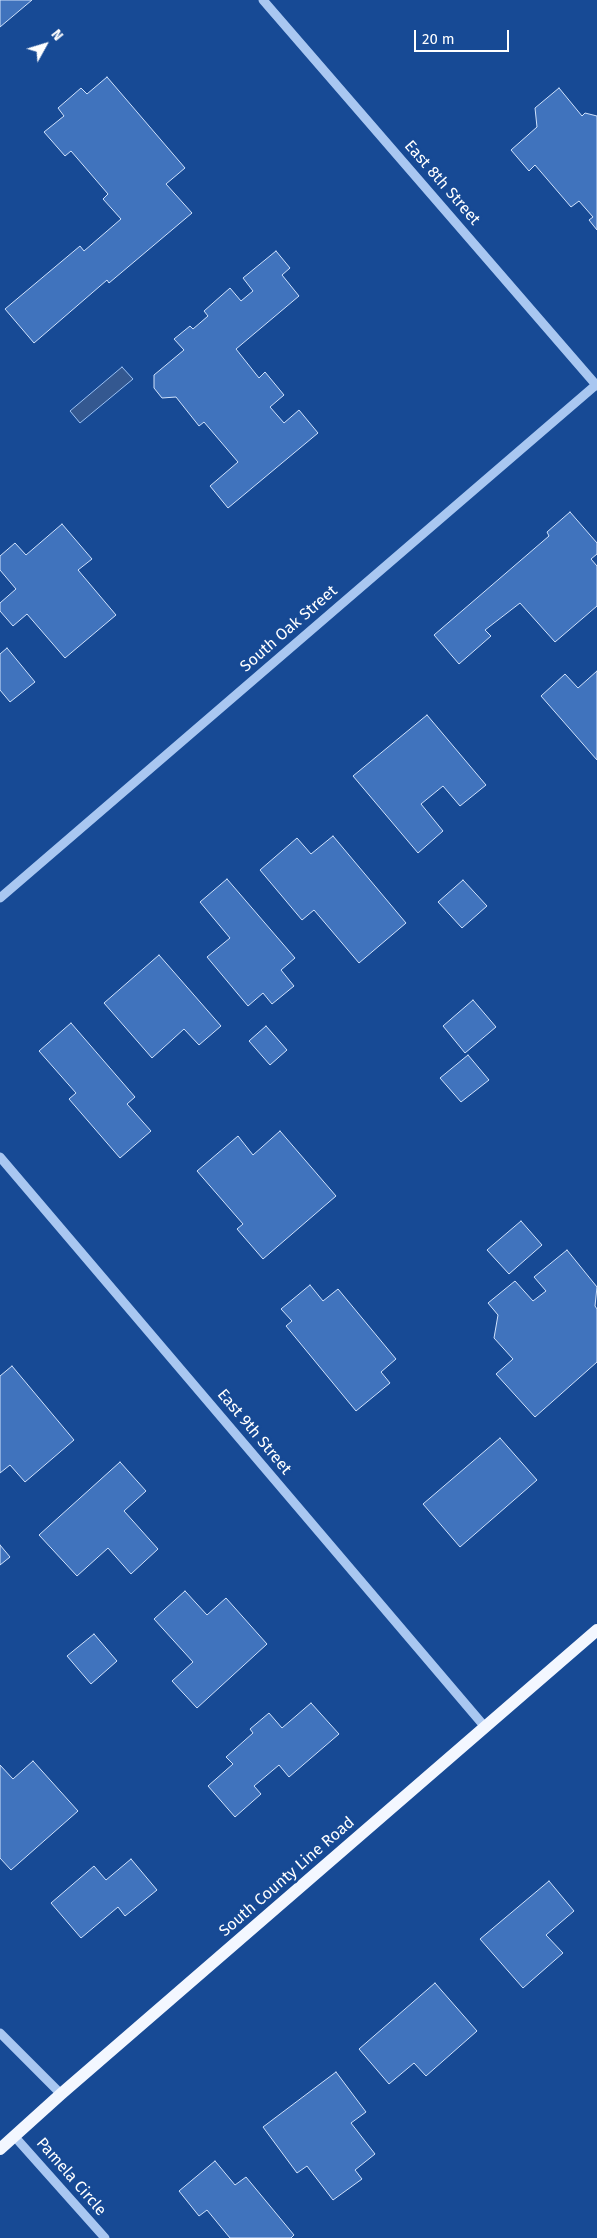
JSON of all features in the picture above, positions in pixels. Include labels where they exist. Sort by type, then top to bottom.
[{"type":"main road","name":"South County Line Road","points":[[0,2149],[597,1630]]},
{"type":"street","name":"East 8th Street","points":[[264,0],[597,385]]},
{"type":"street","name":"South Oak Street","points":[[0,898],[597,385]]},
{"type":"street","name":"East 9th Street","points":[[0,1157],[485,1727]]},
{"type":"street","points":[[0,2033],[61,2094]]},
{"type":"street","name":"Pamela Circle","points":[[15,2136],[104,2238]]},
{"type":"water","points":[[122,367],[133,379],[80,423],[70,411]]},
{"type":"building","points":[[0,0],[32,0],[0,27]]},
{"type":"building","points":[[107,77],[185,168],[166,184],[192,213],[109,283],[107,280],[34,343],[5,309],[80,246],[84,251],[121,219],[103,199],[108,194],[71,151],[65,156],[44,132],[64,116],[58,108],[81,88],[87,94]]},
{"type":"building","points":[[559,88],[582,116],[585,113],[597,116],[597,230],[589,220],[593,217],[579,201],[571,207],[535,165],[529,171],[511,150],[537,127],[535,108]]},
{"type":"building","points":[[276,251],[290,268],[282,275],[299,296],[236,349],[259,378],[265,372],[284,395],[270,407],[284,423],[299,410],[318,433],[228,508],[210,486],[238,462],[204,422],[199,426],[176,397],[162,398],[154,388],[154,375],[184,350],[174,339],[190,326],[193,329],[208,316],[204,311],[230,288],[241,301],[253,291],[243,278]]},
{"type":"building","points":[[570,512],[597,543],[597,554],[591,559],[597,566],[597,606],[555,642],[520,603],[485,630],[491,636],[459,664],[434,635],[549,536],[547,532]]},
{"type":"building","points":[[62,524],[92,559],[78,570],[116,615],[65,658],[27,614],[13,626],[0,611],[0,603],[16,589],[0,570],[0,556],[15,543],[26,555]]},
{"type":"building","points":[[7,648],[35,682],[10,702],[0,690],[0,654]]},
{"type":"building","points":[[597,671],[597,760],[541,696],[565,674],[578,688]]},
{"type":"building","points":[[427,715],[486,785],[460,806],[443,786],[421,804],[443,831],[418,853],[353,776]]},
{"type":"building","points":[[333,836],[406,923],[359,963],[314,910],[302,920],[260,870],[297,838],[311,854]]},
{"type":"building","points":[[227,879],[295,958],[281,970],[294,986],[272,1004],[263,993],[248,1006],[207,957],[230,938],[200,902]]},
{"type":"building","points":[[463,880],[487,906],[462,928],[438,902]]},
{"type":"building","points":[[159,955],[221,1026],[199,1045],[184,1029],[152,1058],[104,1003]]},
{"type":"building","points":[[473,1000],[496,1027],[465,1053],[443,1026]]},
{"type":"building","points":[[71,1023],[135,1097],[127,1104],[151,1131],[120,1158],[69,1099],[76,1093],[39,1051]]},
{"type":"building","points":[[266,1026],[287,1050],[270,1065],[249,1041]]},
{"type":"building","points":[[468,1055],[489,1080],[461,1102],[440,1078]]},
{"type":"building","points":[[280,1131],[336,1196],[263,1259],[237,1229],[243,1224],[197,1171],[238,1136],[253,1155]]},
{"type":"building","points":[[521,1221],[542,1245],[509,1274],[487,1250]]},
{"type":"building","points":[[567,1250],[597,1287],[595,1306],[597,1309],[597,1362],[535,1417],[496,1374],[513,1359],[494,1338],[498,1315],[488,1303],[515,1281],[533,1301],[546,1291],[534,1277]]},
{"type":"building","points":[[310,1285],[323,1301],[338,1289],[396,1359],[381,1372],[390,1383],[356,1411],[286,1326],[292,1321],[281,1309]]},
{"type":"building","points":[[12,1366],[74,1440],[25,1482],[10,1465],[0,1473],[0,1376]]},
{"type":"building","points":[[500,1438],[537,1480],[460,1547],[423,1504]]},
{"type":"building","points":[[120,1462],[146,1491],[124,1511],[158,1549],[131,1574],[108,1548],[77,1576],[39,1535]]},
{"type":"building","points":[[0,1545],[10,1557],[0,1565]]},
{"type":"building","points":[[185,1591],[207,1615],[226,1598],[267,1644],[197,1708],[172,1681],[193,1662],[154,1619]]},
{"type":"building","points":[[94,1634],[117,1661],[91,1684],[67,1656]]},
{"type":"building","points":[[311,1703],[339,1734],[289,1777],[279,1765],[254,1786],[261,1794],[235,1817],[208,1786],[233,1764],[226,1757],[253,1733],[250,1729],[269,1713],[282,1728]]},
{"type":"building","points":[[33,1761],[78,1811],[11,1870],[0,1858],[0,1765],[13,1779]]},
{"type":"building","points":[[131,1859],[157,1890],[125,1916],[118,1907],[81,1938],[51,1903],[94,1866],[106,1880]]},
{"type":"building","points":[[549,1881],[574,1911],[546,1935],[563,1953],[523,1988],[480,1939]]},
{"type":"building","points":[[435,1983],[477,2031],[426,2076],[414,2063],[389,2084],[359,2049]]},
{"type":"building","points":[[336,2072],[366,2112],[351,2123],[375,2154],[355,2170],[362,2179],[333,2200],[307,2166],[297,2173],[263,2127]]},
{"type":"building","points":[[215,2161],[235,2185],[246,2177],[294,2235],[291,2238],[230,2238],[207,2210],[199,2216],[179,2191]]}]
